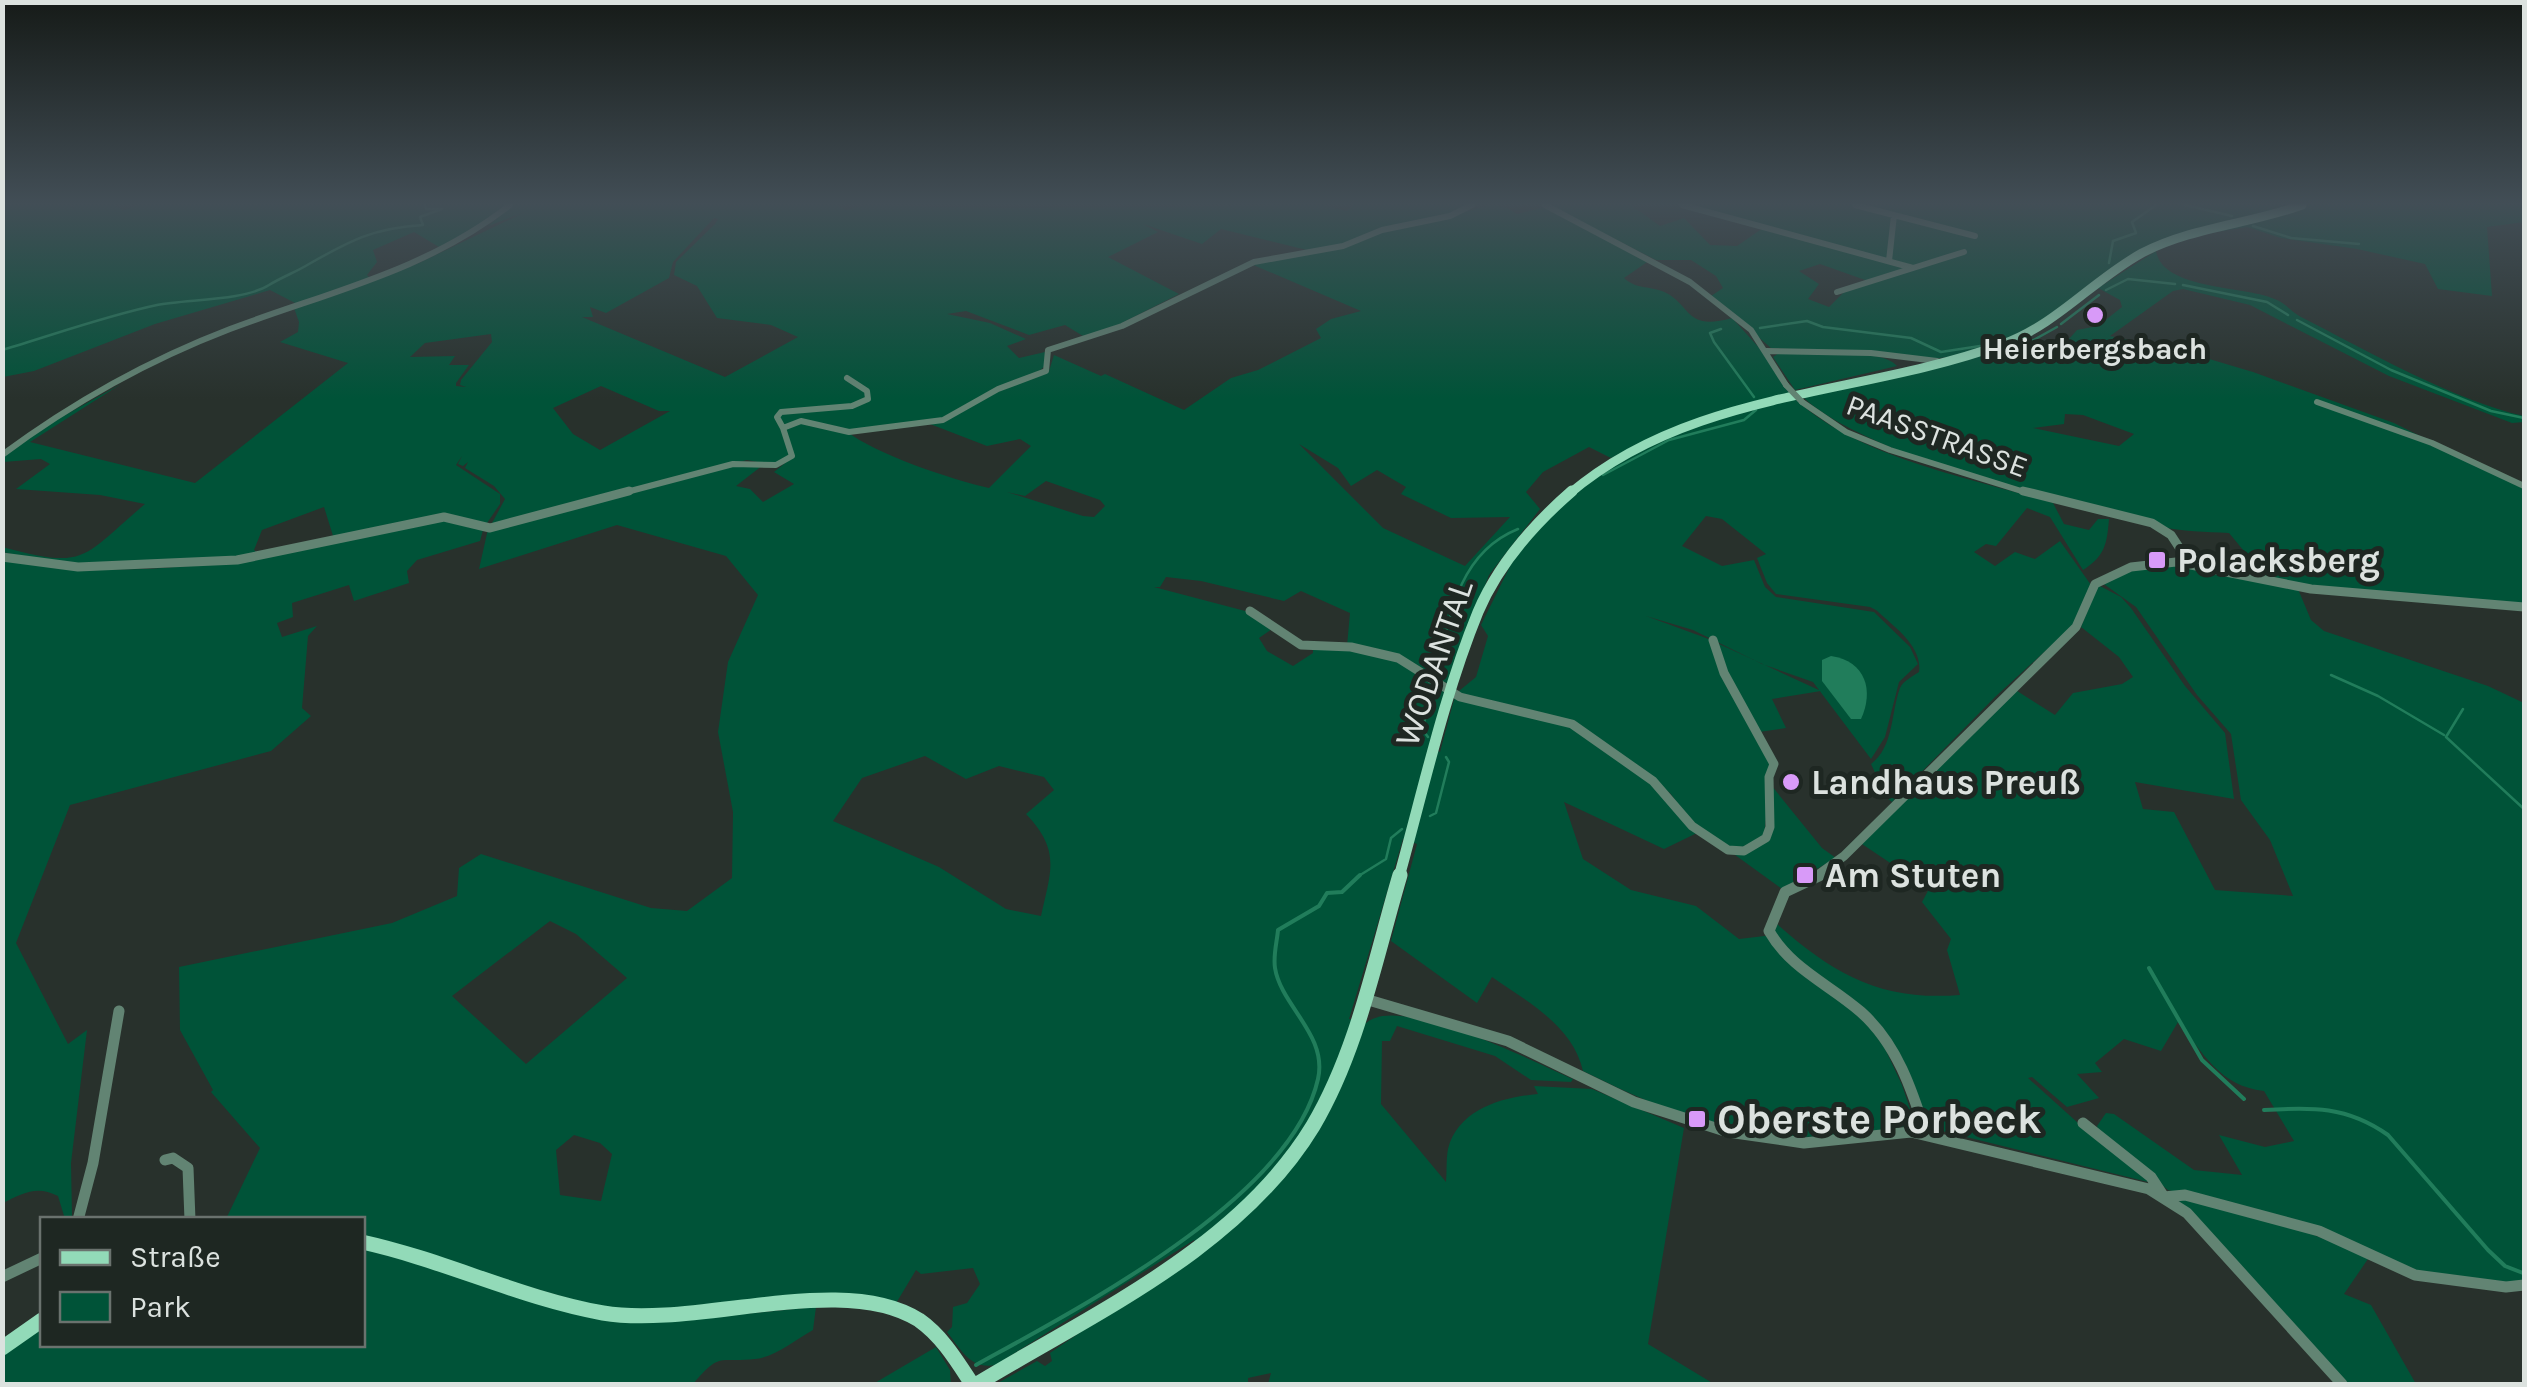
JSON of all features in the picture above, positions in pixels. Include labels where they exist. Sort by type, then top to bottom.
[{"type":"main road","name":"WODANTAL","points":[[974,1384],[1162,1269],[1237,1216],[1266,1189],[1314,1128],[1343,1066],[1365,999],[1478,610],[1498,568],[1546,510],[1608,462],[1666,433],[1743,406],[1911,365],[1943,361],[2034,332],[2119,270]]},
{"type":"main road","points":[[365,1243],[403,1250],[507,1286],[617,1315],[667,1318],[840,1301],[886,1306],[914,1316],[933,1330],[974,1384]]},
{"type":"main road","points":[[2,1348],[40,1321]]},
{"type":"street","points":[[2,455],[66,412],[150,368],[244,324],[394,270]]},
{"type":"street","points":[[782,428],[801,422],[848,432],[943,420],[998,388],[1046,371],[1048,350],[1122,326],[1238,270]]},
{"type":"street","name":"PAASSTRASSE","points":[[1669,270],[1744,324],[1802,402],[1846,432],[1890,450],[2054,501],[2152,523],[2170,536],[2190,564]]},
{"type":"street","points":[[1837,292],[1852,283],[1905,270]]},
{"type":"street","points":[[1766,351],[1886,354],[1911,365]]},
{"type":"street","points":[[2,556],[61,567],[169,564],[250,558],[444,517],[490,528],[733,464],[779,464],[792,456],[779,413],[852,406],[866,401],[868,392],[847,378]]},
{"type":"street","points":[[2318,402],[2432,443],[2524,486]]},
{"type":"street","points":[[1926,1134],[1906,1078],[1884,1035],[1775,944],[1769,931],[1785,892],[1828,870],[1844,856],[2076,626],[2095,584],[2150,562],[2190,564],[2311,589],[2524,607]]},
{"type":"street","points":[[1250,611],[1301,645],[1351,647],[1398,658],[1460,696],[1572,724],[1653,780],[1692,826],[1710,840],[1728,850],[1744,851],[1766,838],[1770,827],[1769,777],[1774,764],[1724,672],[1713,640]]},
{"type":"street","points":[[1365,999],[1508,1041],[1634,1102],[1728,1132],[1804,1142],[1898,1132],[1926,1134],[2123,1180],[2164,1197],[2200,1227],[2342,1384]]},
{"type":"street","points":[[79,1217],[93,1163],[119,1011]]},
{"type":"street","points":[[2084,1123],[2151,1176],[2164,1197]]},
{"type":"street","points":[[164,1160],[173,1158],[188,1168],[190,1217]]},
{"type":"street","points":[[2164,1197],[2185,1195],[2319,1230],[2415,1275],[2506,1287],[2524,1285]]},
{"type":"street","points":[[2,1277],[40,1259]]},
{"type":"green space","points":[[3,270],[371,270],[367,275],[371,279],[297,304],[270,290],[155,324],[34,371],[3,377]]},
{"type":"green space","points":[[400,270],[671,270],[669,278],[606,313],[590,307],[593,317],[582,317],[725,377],[798,337],[771,325],[717,318],[697,286],[674,275],[675,270],[1132,270],[1179,294],[1112,328],[1083,336],[1065,325],[1029,335],[966,311],[947,314],[990,323],[1026,339],[1007,346],[1019,358],[1045,352],[1046,365],[1036,374],[999,387],[942,419],[846,431],[894,457],[989,488],[1031,446],[1020,439],[987,446],[930,424],[950,417],[1003,388],[1049,371],[1054,355],[1184,410],[1231,378],[1258,370],[1321,338],[1316,329],[1331,319],[1361,311],[1264,270],[1636,270],[1624,278],[1672,296],[1696,319],[1732,318],[1763,352],[1790,394],[1698,420],[1611,458],[1589,447],[1543,472],[1526,492],[1540,509],[1489,575],[1448,684],[1398,656],[1347,646],[1350,613],[1301,591],[1284,601],[1201,581],[1166,577],[1160,587],[1154,587],[1249,612],[1272,629],[1259,638],[1267,651],[1293,666],[1313,653],[1313,648],[1353,650],[1398,662],[1429,678],[1447,689],[1429,747],[1440,752],[1455,696],[1579,729],[1635,768],[1697,833],[1664,849],[1564,802],[1583,859],[1631,890],[1696,906],[1739,939],[1773,935],[1777,924],[1840,970],[1883,989],[1906,994],[1960,995],[1947,950],[1951,939],[1922,902],[1929,889],[1862,844],[2014,689],[2055,715],[2073,693],[2122,684],[2133,677],[2119,657],[2081,627],[2098,585],[2121,597],[2131,608],[2185,686],[2225,733],[2234,799],[2135,782],[2143,809],[2174,812],[2215,890],[2293,896],[2270,840],[2241,800],[2231,734],[2197,695],[2136,607],[2101,582],[2127,571],[2173,564],[2298,589],[2311,620],[2324,631],[2488,686],[2524,703],[2524,1282],[2504,1285],[2415,1272],[2320,1229],[2168,1190],[2100,1136],[2097,1126],[2106,1113],[2114,1114],[2194,1170],[2242,1175],[2219,1135],[2265,1147],[2294,1141],[2264,1091],[2248,1088],[2224,1075],[2178,1022],[2161,1051],[2124,1039],[2095,1063],[2102,1072],[2077,1074],[2099,1098],[2067,1107],[2032,1077],[2028,1078],[2088,1132],[2146,1176],[2148,1182],[1930,1128],[1890,1038],[1881,1040],[1914,1121],[1907,1126],[1819,1136],[1763,1135],[1709,1123],[1657,1105],[1583,1071],[1578,1055],[1559,1028],[1492,977],[1477,1003],[1391,941],[1417,844],[1403,839],[1349,1019],[1366,1023],[1383,1016],[1407,1017],[1436,1023],[1573,1079],[1531,1080],[1495,1056],[1397,1026],[1390,1041],[1382,1041],[1381,1104],[1446,1182],[1448,1149],[1461,1124],[1497,1102],[1538,1094],[1534,1086],[1592,1089],[1684,1128],[1648,1344],[1714,1384],[1268,1384],[1271,1373],[1248,1378],[1248,1384],[996,1384],[1037,1361],[1045,1366],[1052,1361],[1050,1353],[1202,1249],[1194,1240],[996,1365],[987,1366],[968,1358],[947,1332],[952,1327],[953,1307],[967,1303],[980,1284],[973,1268],[921,1274],[916,1270],[895,1305],[827,1298],[690,1312],[621,1312],[365,1238],[365,1217],[227,1217],[260,1148],[211,1092],[180,1030],[179,967],[392,923],[457,896],[459,868],[481,854],[651,908],[687,911],[732,878],[733,812],[718,732],[728,662],[758,595],[726,556],[617,525],[479,569],[488,529],[746,462],[763,465],[736,486],[750,489],[763,502],[794,484],[774,472],[790,459],[773,465],[747,460],[491,525],[505,499],[494,486],[465,468],[468,462],[458,464],[462,456],[456,465],[500,494],[500,504],[485,526],[449,515],[334,539],[324,507],[262,530],[254,550],[259,555],[196,564],[65,563],[3,552],[2,547],[52,558],[82,554],[145,504],[100,495],[16,489],[50,464],[41,459],[3,462],[3,456],[31,434],[121,384],[30,442],[195,483],[348,363],[280,342],[298,332],[294,308]],"holes":[[[491,334],[492,342],[461,380],[460,385],[466,387],[456,386],[456,383],[469,365],[449,365],[455,356],[410,357],[425,343]],[[601,386],[659,411],[670,411],[600,450],[573,434],[553,408]],[[1299,444],[1338,468],[1351,486],[1377,470],[1406,487],[1401,494],[1451,518],[1510,517],[1465,566],[1383,528]],[[1046,481],[1100,500],[1105,506],[1094,517],[1083,516],[1007,492],[1025,496]],[[925,756],[966,779],[999,766],[1044,777],[1054,790],[1026,814],[1049,850],[1050,873],[1041,916],[1006,909],[939,867],[833,821],[862,778]],[[550,921],[576,934],[627,978],[526,1064],[452,996]],[[574,1135],[600,1143],[612,1154],[601,1201],[560,1195],[556,1150]]]},
{"type":"green space","points":[[1706,270],[1803,270],[1799,271],[1819,284],[1808,299],[1829,307],[1844,292],[1868,281],[1836,270],[2118,270],[2031,329],[1962,355],[1933,359],[1771,348],[1711,296],[1723,288]]},
{"type":"green space","points":[[2127,270],[2170,270],[2189,280],[2263,295],[2411,373],[2468,399],[2524,416],[2524,422],[2512,423],[2389,376],[2250,305],[2183,289],[2173,291],[2110,336],[2179,350],[2253,372],[2394,423],[2524,488],[2524,605],[2458,602],[2268,580],[2229,533],[2160,527],[2123,519],[1970,476],[1869,437],[1829,416],[1801,395],[2017,342],[2051,347],[2069,339],[2077,330],[2098,326],[2122,307],[2120,300],[2098,288]],"holes":[[[2065,414],[2083,415],[2134,434],[2119,446],[2033,428],[2064,424]]]},
{"type":"green space","points":[[2428,270],[2490,270],[2492,296],[2438,289]]},
{"type":"green space","points":[[1779,353],[1860,354],[1876,356],[1897,366],[1795,390],[1773,357]]},
{"type":"green space","points":[[1792,396],[1818,417],[1881,450],[2053,503],[2064,524],[2089,530],[2098,519],[2109,519],[2104,549],[2083,570],[2050,517],[2027,508],[1996,546],[1986,544],[1974,552],[1995,566],[2015,552],[2035,559],[2060,541],[2091,585],[2076,623],[1995,697],[1892,802],[1871,764],[1888,739],[1900,688],[1919,672],[1919,663],[1912,645],[1870,607],[1776,594],[1757,558],[1766,554],[1722,519],[1706,516],[1682,546],[1722,566],[1754,560],[1765,587],[1776,597],[1874,612],[1910,647],[1918,664],[1899,682],[1885,737],[1871,759],[1820,691],[1772,699],[1786,728],[1759,732],[1772,764],[1764,836],[1755,844],[1732,849],[1695,827],[1670,793],[1582,729],[1463,696],[1459,691],[1476,677],[1488,636],[1481,625],[1515,556],[1559,503],[1650,441]],"holes":[[[1646,616],[1693,630],[1756,661],[1706,638]],[[1764,665],[1813,682],[1819,690]]]},
{"type":"green space","points":[[444,518],[483,530],[480,541],[417,560],[407,571],[409,583],[354,601],[349,585],[292,603],[293,617],[277,623],[282,637],[317,626],[308,636],[302,708],[311,716],[271,751],[70,805],[16,943],[68,1044],[87,1030],[71,1163],[72,1216],[64,1217],[58,1196],[43,1191],[24,1193],[3,1203],[2,557],[57,566],[113,569],[168,568],[280,552]]},
{"type":"green space","points":[[1771,785],[1822,848],[1836,858],[1782,889],[1731,852],[1767,839]]},
{"type":"green space","points":[[2186,1198],[2295,1228],[2370,1256],[2344,1294],[2371,1305],[2416,1384],[2348,1384],[2178,1200]]},
{"type":"green space","points":[[365,1249],[615,1322],[658,1322],[816,1307],[813,1330],[762,1358],[715,1363],[693,1384],[3,1384],[3,1355],[40,1329],[40,1347],[365,1347]]},
{"type":"green space","points":[[936,1347],[950,1370],[951,1384],[873,1384]]},
{"type":"shaded area","points":[[1831,656],[1852,664],[1864,679],[1867,698],[1861,719],[1851,719],[1822,681],[1822,660]]},
{"type":"waterway","points":[[2,350],[138,309],[258,290],[299,270]]},
{"type":"waterway","points":[[2106,290],[2128,279],[2175,284]]},
{"type":"waterway","points":[[2183,285],[2267,302],[2288,315]]},
{"type":"waterway","points":[[2061,324],[2099,295]]},
{"type":"waterway","points":[[2297,320],[2391,370],[2491,411],[2524,418]]},
{"type":"waterway","name":"Heierbergsbach","points":[[1760,328],[1807,321],[1823,327],[1911,338],[1941,352],[1980,346]]},
{"type":"waterway","name":"Heierbergsbach","points":[[2030,342],[2057,327]]},
{"type":"waterway","name":"Heierbergsbach","points":[[1721,329],[1710,333],[1714,342],[1754,397]]},
{"type":"waterway","points":[[2007,350],[2022,345]]},
{"type":"waterway","name":"Heierbergsbach","points":[[1603,475],[1669,440],[1744,420],[1756,410]]},
{"type":"waterway","name":"Heierbergsbach","points":[[1437,675],[1452,610],[1469,570],[1498,540],[1518,529]]},
{"type":"waterway","points":[[2331,675],[2378,696],[2444,735]]},
{"type":"waterway","name":"Heierbergsbach","points":[[1428,737],[1422,729],[1435,687]]},
{"type":"waterway","points":[[2463,709],[2446,737],[2524,809]]},
{"type":"waterway","name":"Heierbergsbach","points":[[1430,816],[1436,813],[1449,762],[1446,757]]},
{"type":"waterway","name":"Heierbergsbach","points":[[1360,875],[1386,859],[1391,838],[1402,829]]},
{"type":"waterway","name":"Heierbergsbach","points":[[976,1365],[1068,1314],[1175,1246],[1225,1207],[1267,1166],[1300,1123],[1318,1079],[1319,1063],[1310,1035],[1279,982],[1275,963],[1278,930],[1319,906],[1327,893],[1342,892],[1360,875]]},
{"type":"waterway","points":[[2149,968],[2202,1060],[2244,1099]]},
{"type":"waterway","points":[[2264,1110],[2329,1110],[2373,1125],[2388,1135],[2488,1250],[2505,1266],[2523,1273]]},
{"type":"place","name":"Heierbergsbach","points":[[2095,315]]},
{"type":"place","name":"Polacksberg","points":[[2157,560]]},
{"type":"place","name":"Landhaus Preuß","points":[[1791,782]]},
{"type":"place","name":"Am Stuten","points":[[1805,875]]},
{"type":"place","name":"Oberste Porbeck","points":[[1697,1119]]}]
